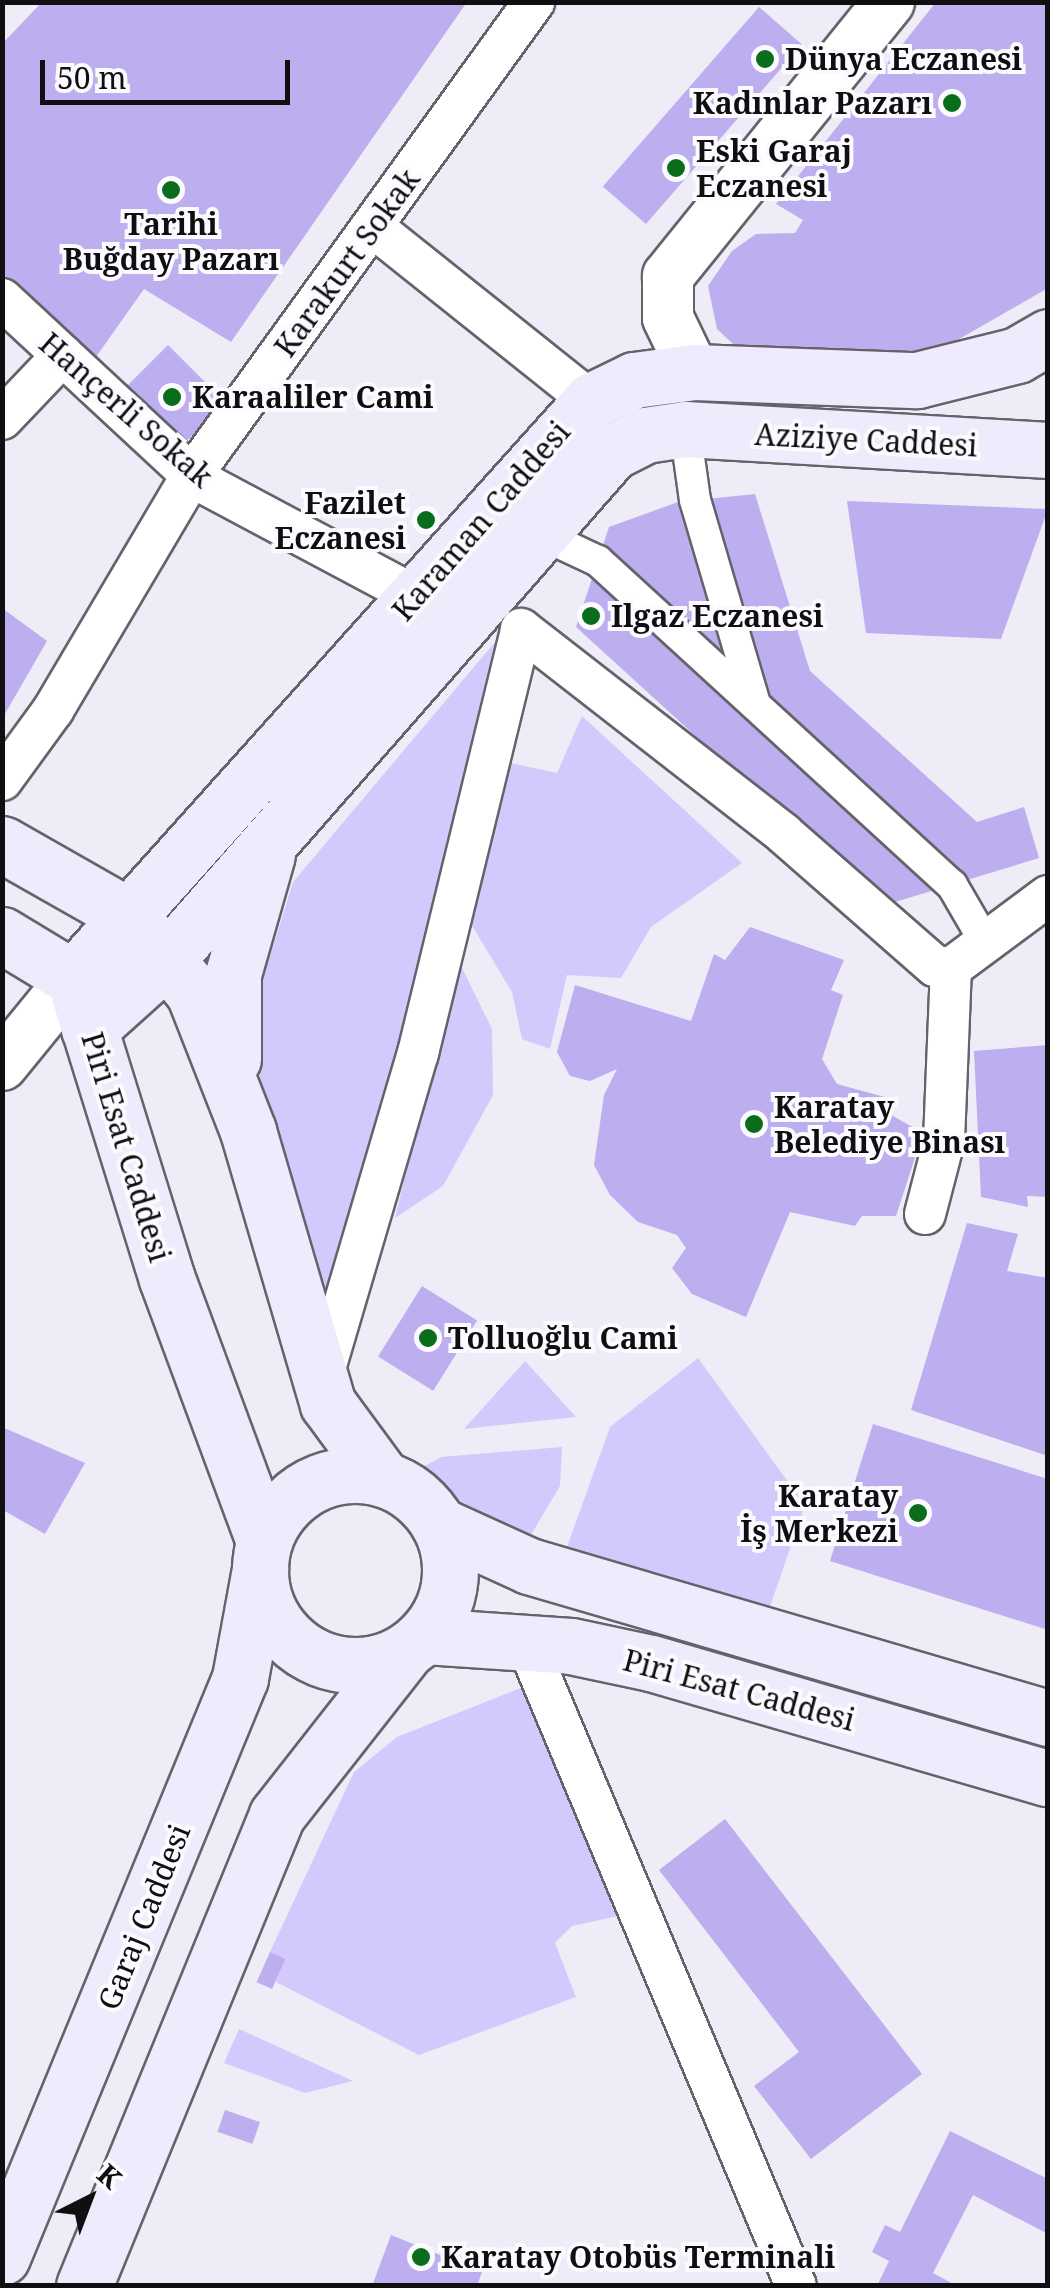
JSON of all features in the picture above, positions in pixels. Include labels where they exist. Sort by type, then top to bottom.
[{"type":"main road","name":"Aziziye Caddesi","points":[[694,372],[917,380],[1017,355],[1048,337]]},
{"type":"main road","name":"Karaman Caddesi","points":[[81,1003],[132,918],[591,401],[634,380],[694,372]]},
{"type":"main road","name":"Aziziye Caddesi","points":[[685,429],[1048,450]]},
{"type":"main road","name":"Karaman Caddesi","points":[[81,1003],[167,959],[536,532],[612,452],[645,435],[685,429]]},
{"type":"main road","points":[[235,1097],[234,974],[276,832]]},
{"type":"main road","points":[[2,844],[132,918],[194,993],[235,1097],[328,1404],[383,1479],[425,1506],[439,1526],[450,1583],[415,1644],[277,1815],[84,2286]]},
{"type":"main road","points":[[2,935],[81,1003]]},
{"type":"main road","name":"Piri Esat Caddesi","points":[[81,1003],[167,1278],[262,1555]]},
{"type":"main road","points":[[383,1479],[353,1475],[298,1493],[262,1555],[276,1624],[296,1646],[352,1666],[415,1644]]},
{"type":"main road","name":"Piri Esat Caddesi","points":[[439,1526],[529,1566],[1048,1718]]},
{"type":"main road","name":"Garaj Caddesi","points":[[2,2258],[14,2191],[240,1678],[262,1555]]},
{"type":"main road","name":"Piri Esat Caddesi","points":[[415,1644],[526,1642],[651,1663],[1048,1778]]},
{"type":"street","name":"Karakurt Sokak","points":[[2,780],[54,710],[192,475],[534,2]]},
{"type":"street","points":[[694,372],[668,318],[668,276],[888,2]]},
{"type":"street","points":[[373,227],[591,401]]},
{"type":"street","name":"Hançerli Sokak","points":[[2,299],[192,475],[415,596]]},
{"type":"street","points":[[2,419],[62,355]]},
{"type":"street","points":[[685,429],[695,500],[755,704]]},
{"type":"street","points":[[536,532],[598,561],[755,704],[952,884],[985,942]]},
{"type":"street","points":[[322,1379],[418,1054],[521,629],[784,834],[935,966],[950,968],[1048,896]]},
{"type":"street","points":[[925,1214],[944,1140],[950,968]]},
{"type":"street","name":"Karaman Caddesi","points":[[2,1065],[81,1003]]},
{"type":"street","points":[[526,1642],[796,2286]]},
{"type":"shaded area","points":[[495,642],[335,1317],[260,1078],[263,979],[293,882]]},
{"type":"shaded area","points":[[582,716],[742,863],[651,927],[621,978],[567,975],[550,1049],[522,1039],[512,992],[468,919],[506,762],[557,773]]},
{"type":"shaded area","points":[[458,960],[492,1029],[493,1095],[443,1186],[395,1218]]},
{"type":"shaded area","points":[[698,1358],[805,1505],[765,1621],[562,1561],[610,1427]]},
{"type":"shaded area","points":[[525,1361],[576,1417],[464,1429]]},
{"type":"shaded area","points":[[562,1447],[560,1486],[526,1543],[458,1505],[423,1467],[441,1457]]},
{"type":"shaded area","points":[[523,1687],[623,1915],[572,1926],[555,1943],[576,1997],[419,2055],[276,1982],[285,1959],[270,1952],[354,1772],[397,1737]]},
{"type":"shaded area","points":[[239,2029],[353,2081],[305,2093],[224,2063]]},
{"type":"building","name":"Tarihi Buğday Pazarı","points":[[42,2],[467,2],[231,342],[144,289],[91,364],[2,273],[2,44]]},
{"type":"building","name":"Kadınlar Pazarı","points":[[936,2],[1048,2],[1048,288],[954,342],[885,361],[747,357],[717,329],[708,286],[732,251],[756,234],[795,233],[803,220],[776,204]]},
{"type":"building","points":[[759,7],[802,44],[646,224],[603,187]]},
{"type":"building","name":"Karaaliler Cami","points":[[168,345],[225,402],[178,450],[121,392]]},
{"type":"building","points":[[755,494],[810,671],[977,822],[1024,807],[1039,858],[882,906],[576,627],[609,527],[678,502]]},
{"type":"building","points":[[847,501],[1048,509],[1001,639],[866,633]]},
{"type":"building","points":[[2,608],[47,641],[2,719]]},
{"type":"building","name":"Karatay Belediye Binası","points":[[750,927],[844,960],[831,990],[843,995],[822,1059],[837,1084],[892,1099],[893,1116],[923,1133],[896,1216],[862,1216],[855,1226],[790,1212],[746,1317],[692,1294],[672,1268],[686,1248],[677,1235],[638,1222],[610,1195],[594,1165],[604,1095],[617,1069],[590,1081],[570,1076],[557,1052],[575,985],[691,1021],[714,954],[725,960]]},
{"type":"building","points":[[1048,1045],[1048,1197],[1027,1196],[1028,1207],[981,1197],[974,1051]]},
{"type":"building","points":[[967,1223],[1018,1234],[1007,1271],[1048,1278],[1048,1456],[911,1410]]},
{"type":"building","name":"Tolluoğlu Cami","points":[[422,1286],[477,1320],[433,1391],[378,1356]]},
{"type":"building","name":"Karatay İş Merkezi","points":[[873,1424],[1048,1479],[1048,1630],[830,1561]]},
{"type":"building","points":[[2,1427],[85,1463],[45,1534],[3,1510]]},
{"type":"building","points":[[725,1819],[922,2074],[811,2159],[754,2086],[799,2052],[659,1870]]},
{"type":"building","points":[[270,1952],[286,1959],[272,1989],[257,1982]]},
{"type":"building","points":[[225,2110],[260,2122],[252,2144],[218,2132]]},
{"type":"building","points":[[950,2131],[1048,2179],[1048,2234],[973,2195],[933,2273],[957,2286],[877,2286],[889,2261],[872,2252],[885,2225],[900,2232]]},
{"type":"building","name":"Karatay Otobüs Terminali","points":[[391,2235],[482,2272],[477,2286],[372,2286]]},
{"type":"place","name":"Dünya Eczanesi","points":[[765,59]]},
{"type":"place","name":"Kadınlar Pazarı","points":[[952,103]]},
{"type":"place","name":"Eski Garaj Eczanesi","points":[[676,168]]},
{"type":"place","name":"Tarihi Buğday Pazarı","points":[[171,190]]},
{"type":"place","name":"Karaaliler Cami","points":[[172,397]]},
{"type":"place","name":"Fazilet Eczanesi","points":[[426,520]]},
{"type":"place","name":"Ilgaz Eczanesi","points":[[591,616]]},
{"type":"place","name":"Karatay Belediye Binası","points":[[754,1124]]},
{"type":"place","name":"Tolluoğlu Cami","points":[[428,1338]]},
{"type":"place","name":"Karatay İş Merkezi","points":[[918,1513]]},
{"type":"place","name":"Karatay Otobüs Terminali","points":[[421,2257]]}]
